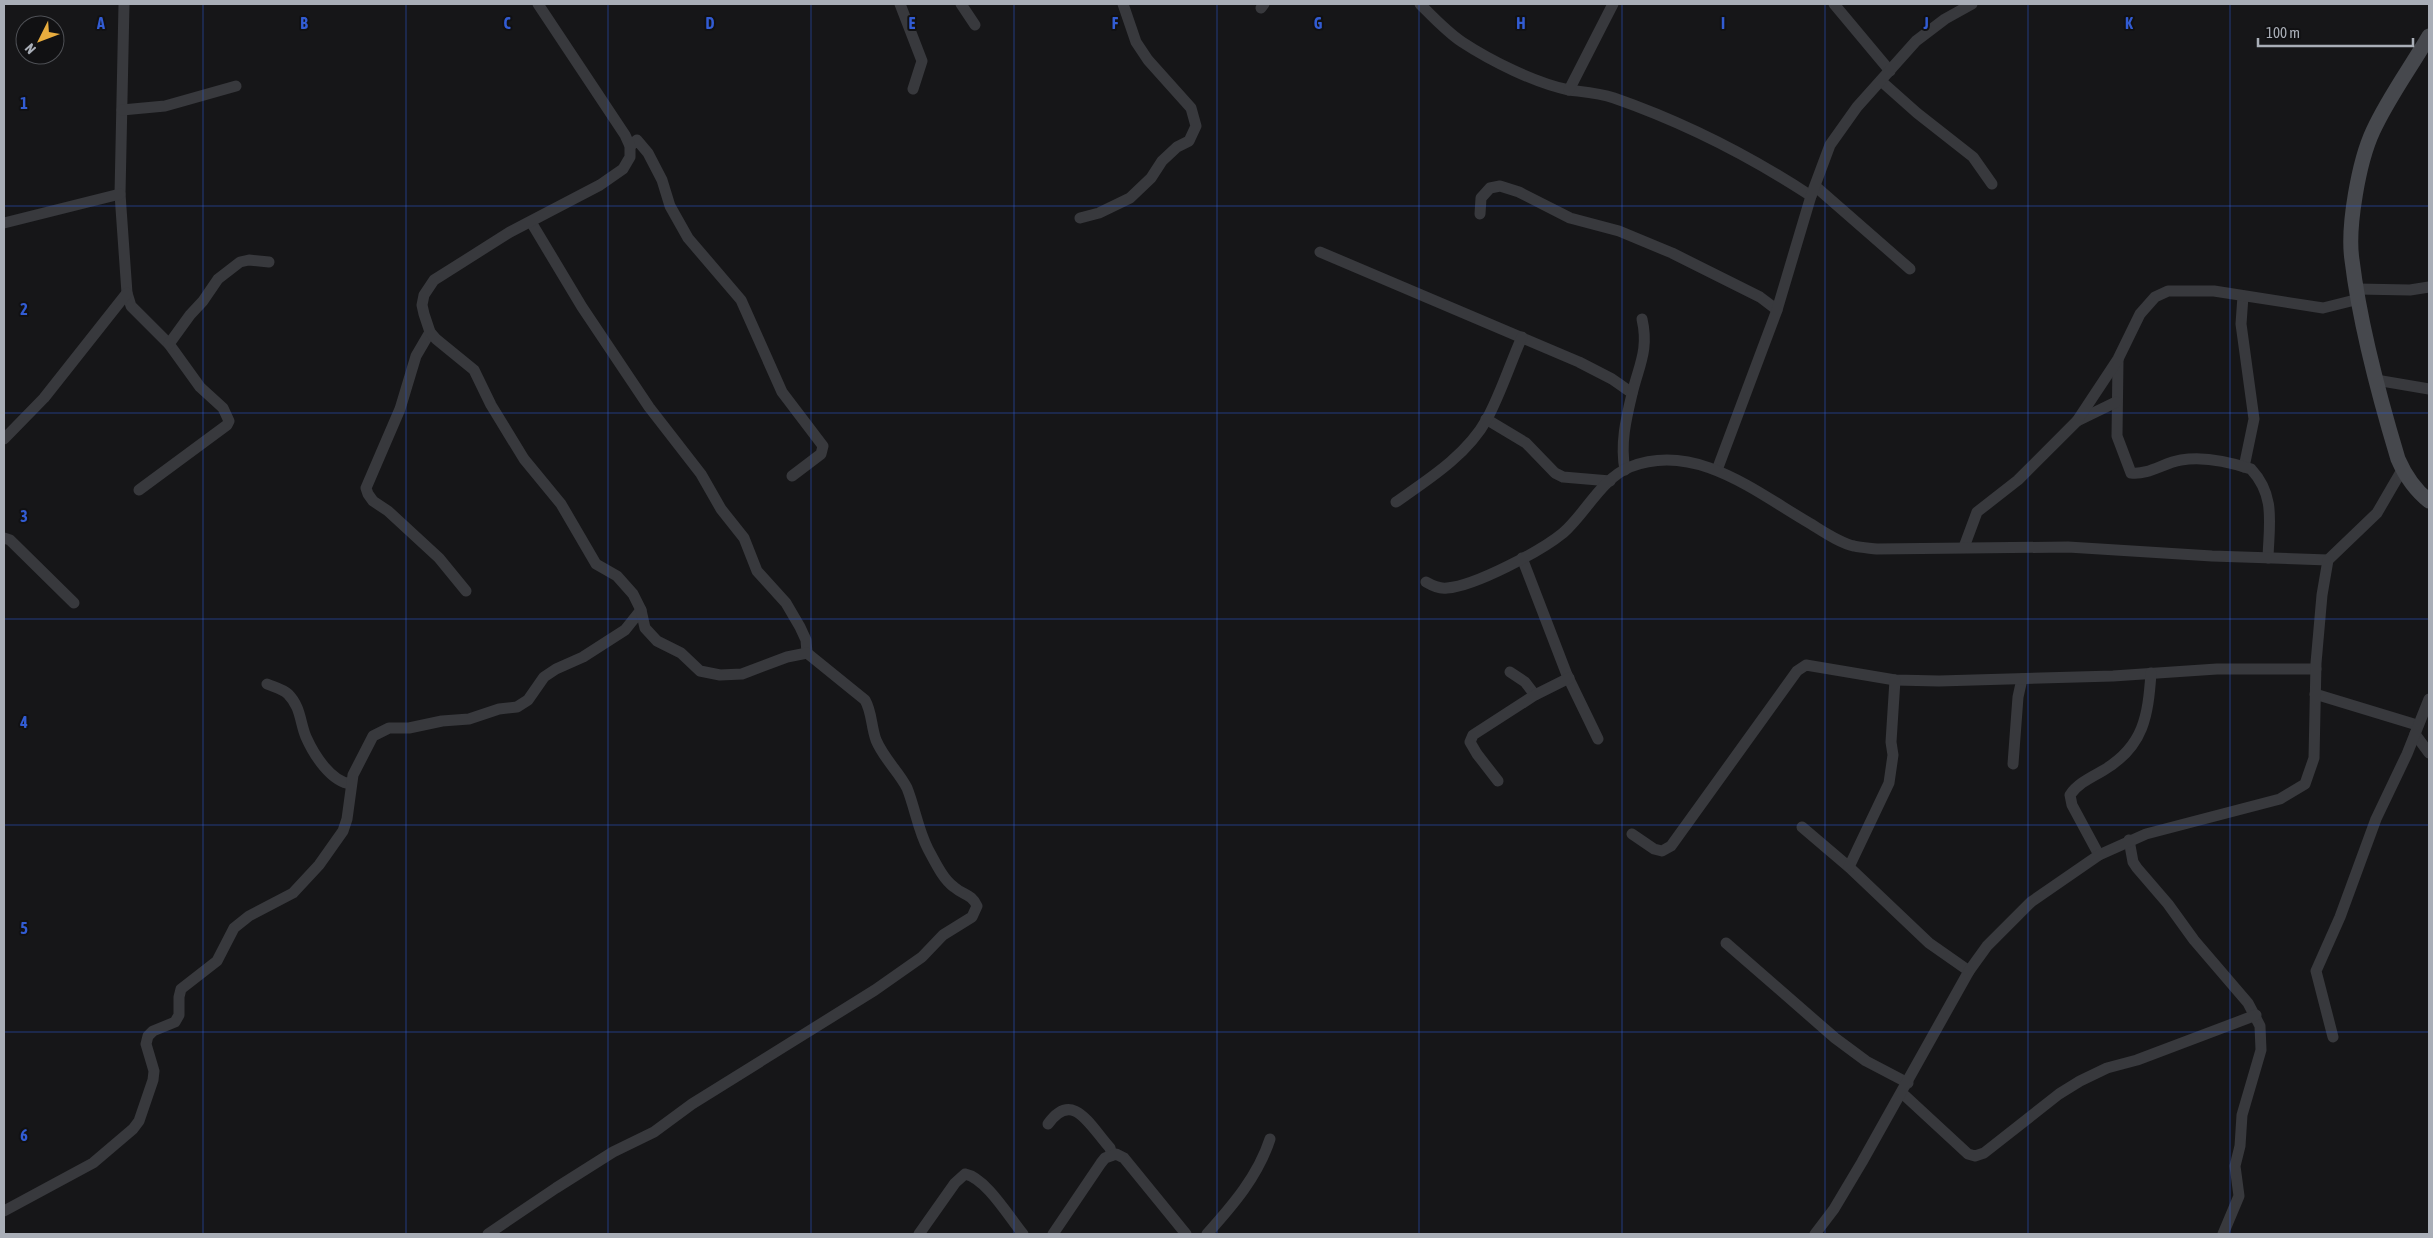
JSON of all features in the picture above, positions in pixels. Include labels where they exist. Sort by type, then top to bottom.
[{"type":"main road","points":[[2429,36],[2373,131],[2361,167],[2354,212],[2351,259],[2376,380],[2402,470],[2420,494],[2429,501]]},
{"type":"street","points":[[124,4],[120,194],[127,293],[131,306],[169,344],[200,387],[223,408],[230,421],[227,426],[140,490]]},
{"type":"street","points":[[538,4],[625,135],[630,146],[628,164],[617,174],[531,222],[434,280],[424,295],[422,305],[430,332],[444,347],[474,370],[502,425],[524,459],[561,504],[596,564],[617,576],[625,584],[641,610],[645,628],[651,636],[681,653],[700,671],[720,675],[742,674],[787,657],[807,653]]},
{"type":"street","points":[[900,4],[922,61],[913,89]]},
{"type":"street","points":[[961,4],[975,25]]},
{"type":"street","points":[[1080,218],[1099,213],[1130,198],[1151,178],[1162,161],[1177,147],[1189,141],[1196,126],[1191,108],[1148,60],[1136,42],[1123,4]]},
{"type":"street","points":[[1420,4],[1469,46],[1494,60],[1542,81],[1569,90],[1612,97],[1666,117],[1813,191],[1910,269]]},
{"type":"street","points":[[1569,90],[1613,4]]},
{"type":"street","points":[[1834,4],[1890,71]]},
{"type":"street","points":[[1717,470],[1777,310],[1813,191],[1830,145],[1857,107],[1916,41],[1945,19],[1972,4]]},
{"type":"street","points":[[1881,81],[1917,113],[1973,156],[1992,184]]},
{"type":"street","points":[[122,110],[165,106],[236,86]]},
{"type":"street","points":[[630,146],[637,140],[648,153],[662,180],[670,206],[684,232],[742,300],[782,392],[823,446],[821,454],[792,476]]},
{"type":"street","points":[[1480,214],[1481,198],[1490,188],[1500,186],[1520,192],[1570,218],[1614,229],[1672,253],[1760,297],[1777,310]]},
{"type":"street","points":[[4,223],[120,194]]},
{"type":"street","points":[[488,1234],[565,1182],[613,1152],[654,1132],[692,1104],[875,990],[922,957],[943,935],[966,921],[976,910],[975,900],[954,887],[929,851],[920,832],[907,790],[878,746],[871,723],[870,709],[865,700],[807,653],[806,640],[786,603],[757,571],[744,538],[721,509],[701,474],[649,407],[582,307],[531,222]]},
{"type":"street","points":[[1320,252],[1580,362],[1612,379],[1632,393]]},
{"type":"street","points":[[169,344],[190,315],[204,301],[218,279],[240,262],[249,260],[268,262]]},
{"type":"street","points":[[1964,547],[1977,512],[2018,480],[2077,421],[2118,359],[2140,314],[2155,297],[2168,291],[2214,291],[2323,308],[2358,294],[2429,287]]},
{"type":"street","points":[[4,439],[44,398],[127,293]]},
{"type":"street","points":[[2243,296],[2242,324],[2254,419],[2244,467]]},
{"type":"street","points":[[1625,470],[1622,443],[1632,393],[1645,353],[1645,332],[1642,319]]},
{"type":"street","points":[[430,332],[416,356],[400,409],[366,488],[373,501],[393,515],[439,558],[466,591]]},
{"type":"street","points":[[1396,502],[1432,477],[1468,445],[1486,419],[1522,338]]},
{"type":"street","points":[[2118,359],[2117,436],[2131,473],[2140,474],[2180,460],[2208,460],[2251,469],[2265,488],[2270,510],[2268,558]]},
{"type":"street","points":[[2376,380],[2429,389]]},
{"type":"street","points":[[2077,421],[2116,402]]},
{"type":"street","points":[[1486,419],[1526,442],[1555,473],[1570,478],[1610,481]]},
{"type":"street","points":[[1426,582],[1433,587],[1446,589],[1480,580],[1522,558],[1562,533],[1610,481],[1625,470],[1653,461],[1676,459],[1717,470],[1822,531],[1853,546],[1877,549],[2068,547],[2328,560]]},
{"type":"street","points":[[1815,1234],[1834,1209],[1905,1088],[1969,971],[1987,946],[2032,902],[2099,855],[2129,840],[2189,821],[2280,799],[2305,784],[2314,758],[2316,668],[2322,595],[2328,560],[2377,514],[2402,470]]},
{"type":"street","points":[[4,538],[10,540],[74,603]]},
{"type":"street","points":[[1522,558],[1569,678],[1598,739]]},
{"type":"street","points":[[4,1211],[93,1163],[134,1129],[139,1121],[153,1080],[154,1072],[146,1044],[148,1036],[153,1031],[175,1022],[179,1015],[181,989],[217,961],[234,928],[249,916],[292,893],[319,865],[343,831],[347,819],[353,775],[366,746],[374,736],[381,731],[421,726],[442,721],[469,719],[499,709],[517,707],[528,700],[544,677],[582,657],[625,630],[641,610]]},
{"type":"street","points":[[1632,834],[1662,851],[1671,846],[1797,670],[1806,665],[1895,680],[2022,679],[2217,669],[2316,668]]},
{"type":"street","points":[[1510,672],[1525,682],[1535,694]]},
{"type":"street","points":[[2099,855],[2072,805],[2070,794],[2075,787],[2120,761],[2128,752],[2146,718],[2151,673]]},
{"type":"street","points":[[1498,781],[1476,754],[1470,742],[1473,734],[1535,694],[1569,678]]},
{"type":"street","points":[[2013,764],[2018,697],[2022,679]]},
{"type":"street","points":[[1849,867],[1889,783],[1893,755],[1891,742],[1895,680]]},
{"type":"street","points":[[267,684],[290,695],[303,721],[306,737],[325,767],[338,780],[351,784]]},
{"type":"street","points":[[2315,694],[2416,730],[2429,753]]},
{"type":"street","points":[[2333,1037],[2316,971],[2340,917],[2380,810],[2429,699]]},
{"type":"street","points":[[1802,827],[1849,867],[1929,943],[1969,971]]},
{"type":"street","points":[[2129,840],[2137,868],[2168,904],[2194,940],[2256,1016],[2262,1040],[2257,1068],[2242,1115],[2240,1146],[2235,1166],[2239,1196],[2223,1234]]},
{"type":"street","points":[[1726,943],[1835,1038],[1905,1088],[1968,1154],[1975,1156],[1984,1153],[2059,1094],[2080,1081],[2107,1068],[2136,1060],[2256,1016]]},
{"type":"street","points":[[1048,1124],[1059,1110],[1066,1108],[1076,1110],[1110,1148],[1112,1155]]},
{"type":"street","points":[[1207,1234],[1239,1197],[1261,1162],[1270,1138]]},
{"type":"street","points":[[1053,1234],[1101,1163],[1116,1154],[1124,1158],[1186,1234]]},
{"type":"street","points":[[919,1234],[954,1183],[965,1174],[974,1176],[982,1183],[1023,1234]]}]
